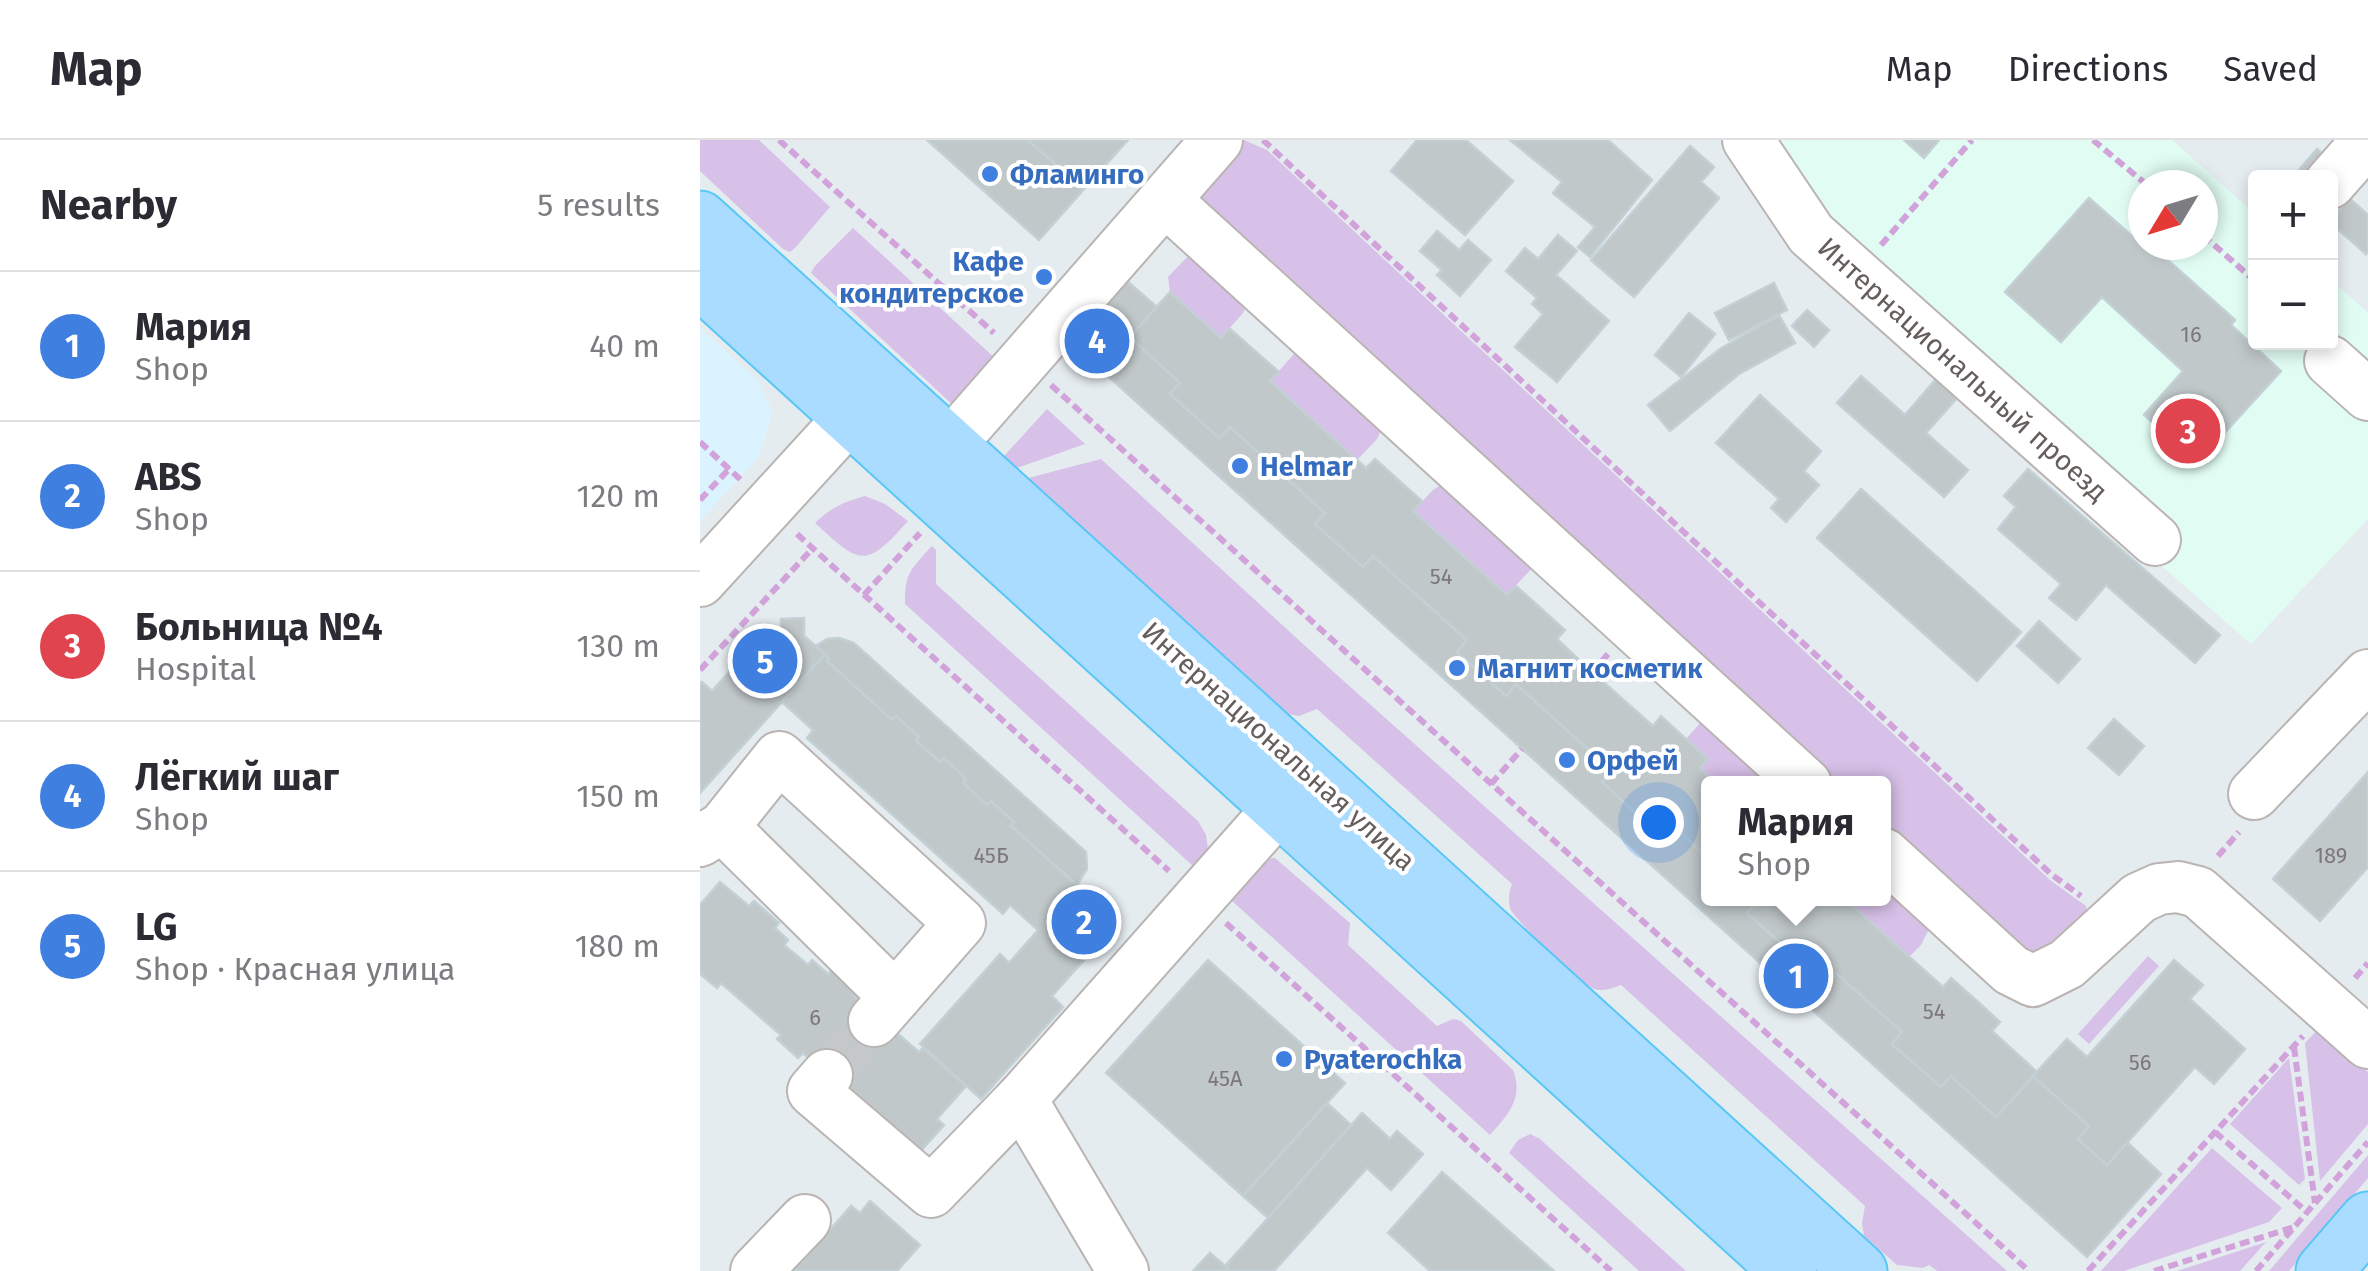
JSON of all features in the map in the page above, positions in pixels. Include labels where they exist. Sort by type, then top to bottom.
[{"type":"main road","name":"Интернациональная улица","points":[[700,219],[865,400],[1278,808],[1789,1271]]},
{"type":"main road","name":"Интернациональная улица","points":[[700,280],[865,400],[949,446],[1859,1271]]},
{"type":"main road","points":[[2324,1271],[2368,1220]]},
{"type":"street","points":[[949,446],[1217,140]]},
{"type":"street","name":"Интернациональный проезд","points":[[1748,140],[1811,234],[2156,540]]},
{"type":"street","points":[[2338,174],[2368,140]]},
{"type":"street","points":[[1164,200],[1797,776]]},
{"type":"street","points":[[2330,362],[2368,395]]},
{"type":"street","points":[[700,581],[865,400]]},
{"type":"street","points":[[2254,794],[2368,675]]},
{"type":"street","points":[[780,756],[960,923],[885,1009],[711,834],[780,756]]},
{"type":"street","points":[[827,1075],[813,1091],[931,1192],[1021,1099],[1278,808]]},
{"type":"street","points":[[1891,860],[2011,970],[2033,981],[2066,964],[2139,898],[2159,889],[2178,887],[2198,892],[2368,1044]]},
{"type":"street","points":[[1021,1099],[1123,1271]]},
{"type":"street","points":[[756,1271],[805,1220]]},
{"type":"path","points":[[779,140],[2028,1271]]},
{"type":"path","points":[[1264,140],[2050,874],[2115,920]]},
{"type":"path","points":[[1857,274],[1972,140]]},
{"type":"path","points":[[2093,140],[2128,170]]},
{"type":"path","points":[[2218,249],[2248,275]]},
{"type":"path","points":[[700,442],[812,548],[1611,1271]]},
{"type":"path","points":[[700,500],[729,468]]},
{"type":"path","points":[[700,670],[812,548]]},
{"type":"path","points":[[1491,784],[1522,749]]},
{"type":"path","points":[[2198,892],[2211,864],[2259,809],[2254,794]]},
{"type":"path","points":[[2088,1271],[2368,963]]},
{"type":"path","points":[[2294,1046],[2315,1203]]},
{"type":"path","points":[[2215,1132],[2307,1212]]},
{"type":"path","points":[[2256,1271],[2368,1142]]},
{"type":"path","points":[[2154,1271],[2295,1226]]},
{"type":"shaded area","points":[[700,140],[759,140],[830,207],[795,248],[790,252],[783,249],[700,171]]},
{"type":"shaded area","points":[[1244,140],[1267,150],[2087,911],[2047,951],[2027,955],[1891,833],[1891,776],[1827,776],[1551,528],[1201,200],[1204,184]]},
{"type":"shaded area","points":[[1731,140],[2172,140],[2206,170],[2128,170],[2128,260],[2218,260],[2218,181],[2248,208],[2248,350],[2338,350],[2338,286],[2368,313],[2368,519],[2251,644],[1829,275]]},
{"type":"shaded area","points":[[853,228],[998,361],[955,407],[811,273]]},
{"type":"shaded area","points":[[1195,254],[1248,302],[1221,338],[1170,292],[1168,277]]},
{"type":"shaded area","points":[[700,328],[757,379],[773,412],[759,457],[700,521]]},
{"type":"shaded area","points":[[1302,349],[1382,429],[1357,460],[1270,381]]},
{"type":"shaded area","points":[[1047,409],[1085,444],[1017,468],[1004,456]]},
{"type":"shaded area","points":[[1101,459],[1337,675],[2007,1271],[1937,1271],[1929,1265],[1897,1265],[1864,1236],[1865,1206],[1621,985],[1602,990],[1590,987],[1534,936],[1510,908],[1512,884],[1317,709],[1299,716],[1288,714],[1028,478]]},
{"type":"shaded area","points":[[1446,482],[1533,567],[1507,595],[1413,511]]},
{"type":"shaded area","points":[[865,496],[885,504],[908,521],[882,548],[862,556],[842,547],[815,523],[838,506]]},
{"type":"shaded area","points":[[932,546],[936,550],[936,584],[1198,821],[1208,849],[1193,866],[905,604],[911,572]]},
{"type":"shaded area","points":[[1711,717],[1780,776],[1709,776],[1700,768],[1708,759],[1686,739]]},
{"type":"shaded area","points":[[1275,858],[1350,923],[1348,945],[1437,1026],[1453,1019],[1461,1021],[1513,1070],[1515,1098],[1490,1135],[1220,890],[1245,861]]},
{"type":"shaded area","points":[[1891,878],[1930,927],[1909,957],[1853,906],[1891,906]]},
{"type":"shaded area","points":[[2148,956],[2159,966],[2089,1044],[2078,1034]]},
{"type":"shaded area","points":[[2319,1028],[2368,1072],[2368,1124],[2320,1181],[2305,1043]]},
{"type":"shaded area","points":[[2289,1058],[2305,1179],[2299,1185],[2230,1124]]},
{"type":"shaded area","points":[[1530,1134],[1686,1271],[1639,1271],[1509,1153],[1518,1140]]},
{"type":"shaded area","points":[[2212,1148],[2282,1208],[2269,1222],[2124,1271],[2101,1271]]},
{"type":"shaded area","points":[[2368,1155],[2368,1178],[2289,1271],[2269,1271]]},
{"type":"shaded area","points":[[2266,1242],[2240,1271],[2177,1271]]},
{"type":"building","points":[[927,140],[1028,140],[1084,189],[1039,240]]},
{"type":"building","points":[[1032,140],[1128,140],[1084,189]]},
{"type":"building","points":[[1417,140],[1466,140],[1513,181],[1465,235],[1391,171]]},
{"type":"building","points":[[1510,140],[1608,140],[1652,180],[1590,257],[1578,247],[1595,227],[1553,193],[1562,182]]},
{"type":"building","points":[[1904,140],[1939,140],[1924,158]]},
{"type":"building","points":[[1690,146],[1714,167],[1701,182],[1719,198],[1634,297],[1591,260]]},
{"type":"building","points":[[2317,149],[2332,162],[2325,170],[2299,170]]},
{"type":"building","points":[[2089,198],[2128,232],[2128,260],[2168,260],[2235,320],[2231,325],[2248,341],[2248,350],[2258,350],[2281,371],[2197,463],[2144,415],[2183,371],[2102,297],[2061,342],[2005,292]]},
{"type":"building","points":[[2349,198],[2368,215],[2366,254],[2338,229],[2338,212]]},
{"type":"building","points":[[1437,231],[1459,250],[1468,240],[1491,260],[1460,296],[1437,275],[1442,270],[1420,251]]},
{"type":"building","points":[[1558,235],[1577,251],[1556,275],[1609,321],[1557,382],[1515,347],[1543,314],[1532,304],[1537,298],[1506,271],[1525,248],[1538,259]]},
{"type":"building","name":"Орфей","points":[[1127,281],[1157,307],[1130,337],[1180,383],[1170,394],[1219,438],[1230,427],[1325,513],[1315,524],[1363,567],[1373,556],[1467,640],[1457,652],[1506,696],[1516,684],[1612,771],[1602,782],[1649,825],[1659,813],[1701,852],[1701,906],[1753,906],[1747,913],[1796,957],[1806,946],[1902,1032],[1892,1044],[1941,1087],[1951,1076],[1996,1117],[2033,1076],[2089,1126],[2078,1139],[2107,1165],[2127,1142],[2161,1174],[2087,1257],[1071,343]]},
{"type":"building","points":[[1774,283],[1787,310],[1729,340],[1715,313]]},
{"type":"building","points":[[1170,292],[1221,338],[1229,328],[1279,372],[1270,381],[1366,468],[1375,459],[1422,501],[1413,511],[1507,595],[1516,586],[1565,630],[1557,639],[1592,672],[1653,726],[1661,716],[1708,759],[1700,768],[1708,776],[1701,776],[1701,852],[1659,813],[1649,825],[1602,782],[1612,771],[1516,684],[1506,696],[1457,652],[1467,640],[1373,556],[1363,567],[1315,524],[1325,513],[1230,427],[1219,438],[1170,394],[1180,383],[1130,337]]},
{"type":"building","points":[[1807,310],[1829,330],[1814,347],[1792,326]]},
{"type":"building","points":[[1689,313],[1715,334],[1681,377],[1655,355]]},
{"type":"building","points":[[1779,315],[1795,343],[1739,374],[1670,431],[1648,405],[1720,349]]},
{"type":"building","points":[[1861,376],[1905,415],[1936,379],[1957,398],[1926,433],[1968,470],[1944,497],[1837,403]]},
{"type":"building","points":[[1760,395],[1821,451],[1804,471],[1819,485],[1786,522],[1771,508],[1779,499],[1716,443]]},
{"type":"building","points":[[2028,469],[2220,635],[2195,663],[2106,585],[2076,620],[2049,598],[2061,584],[1998,529],[2016,507],[2004,496]]},
{"type":"building","points":[[1861,489],[2021,632],[1977,681],[1817,538]]},
{"type":"building","points":[[804,618],[804,636],[825,654],[700,793],[700,685],[702,682],[712,691],[765,631],[781,630],[781,619]]},
{"type":"building","points":[[2039,621],[2080,659],[2058,683],[2017,646]]},
{"type":"building","points":[[839,638],[854,643],[1086,852],[1087,869],[1077,885],[1011,826],[1014,822],[991,801],[987,805],[963,783],[966,779],[944,758],[940,762],[896,716],[892,720],[827,661],[829,658],[816,646]]},
{"type":"building","points":[[825,654],[827,661],[892,720],[896,716],[940,762],[944,758],[966,779],[963,783],[987,805],[991,801],[1014,822],[1011,826],[1118,922],[1052,996],[1063,1007],[981,1099],[920,1044],[1000,954],[1009,963],[1038,930],[1010,905],[1003,914],[807,738],[813,730],[782,702]]},
{"type":"building","points":[[2114,719],[2144,746],[2119,775],[2088,748]]},
{"type":"building","points":[[2368,772],[2368,867],[2320,921],[2273,879]]},
{"type":"building","points":[[720,882],[749,906],[754,901],[779,923],[775,928],[788,940],[784,945],[808,965],[812,960],[828,974],[833,969],[860,992],[855,997],[966,1086],[937,1119],[944,1125],[919,1153],[803,1053],[798,1058],[777,1039],[781,1035],[721,983],[717,988],[700,974],[700,905]]},
{"type":"building","points":[[1753,906],[1853,906],[1943,987],[1951,978],[2000,1022],[1992,1031],[2037,1072],[1996,1117],[1951,1076],[1941,1087],[1892,1044],[1902,1032],[1806,946],[1796,957],[1747,913]]},
{"type":"building","points":[[1208,960],[1345,1083],[1243,1196],[1106,1073]]},
{"type":"building","points":[[2174,960],[2203,985],[2190,999],[2245,1049],[2214,1084],[2195,1067],[2107,1165],[2078,1139],[2089,1126],[2033,1076],[2067,1039],[2087,1057]]},
{"type":"building","points":[[1327,1103],[1351,1125],[1268,1218],[1243,1196]]},
{"type":"building","points":[[1362,1113],[1390,1139],[1397,1131],[1423,1154],[1391,1190],[1367,1168],[1274,1271],[1230,1271],[1225,1266]]},
{"type":"building","points":[[1442,1172],[1554,1271],[1430,1271],[1388,1233]]},
{"type":"building","points":[[870,1201],[920,1245],[897,1271],[794,1271],[851,1206],[860,1213]]},
{"type":"building","points":[[1210,1253],[1225,1266],[1230,1271],[1193,1271]]},
{"type":"tunnel","points":[[827,1075],[874,1021]]},
{"type":"place","name":"Фламинго","points":[[990,174]]},
{"type":"place","name":"Кафе кондитерское","points":[[1044,277]]},
{"type":"place","name":"Лёгкий шаг","points":[[1097,341]]},
{"type":"place","name":"Больница №4","points":[[2188,431]]},
{"type":"place","name":"Helmar","points":[[1240,466]]},
{"type":"place","name":"LG","points":[[765,661]]},
{"type":"place","name":"Магнит косметик","points":[[1457,668]]},
{"type":"place","name":"Орфей","points":[[1567,760]]},
{"type":"place","name":"ABS","points":[[1084,922]]},
{"type":"place","name":"Мария","points":[[1796,976]]},
{"type":"place","name":"Pyaterochka","points":[[1284,1059]]}]
